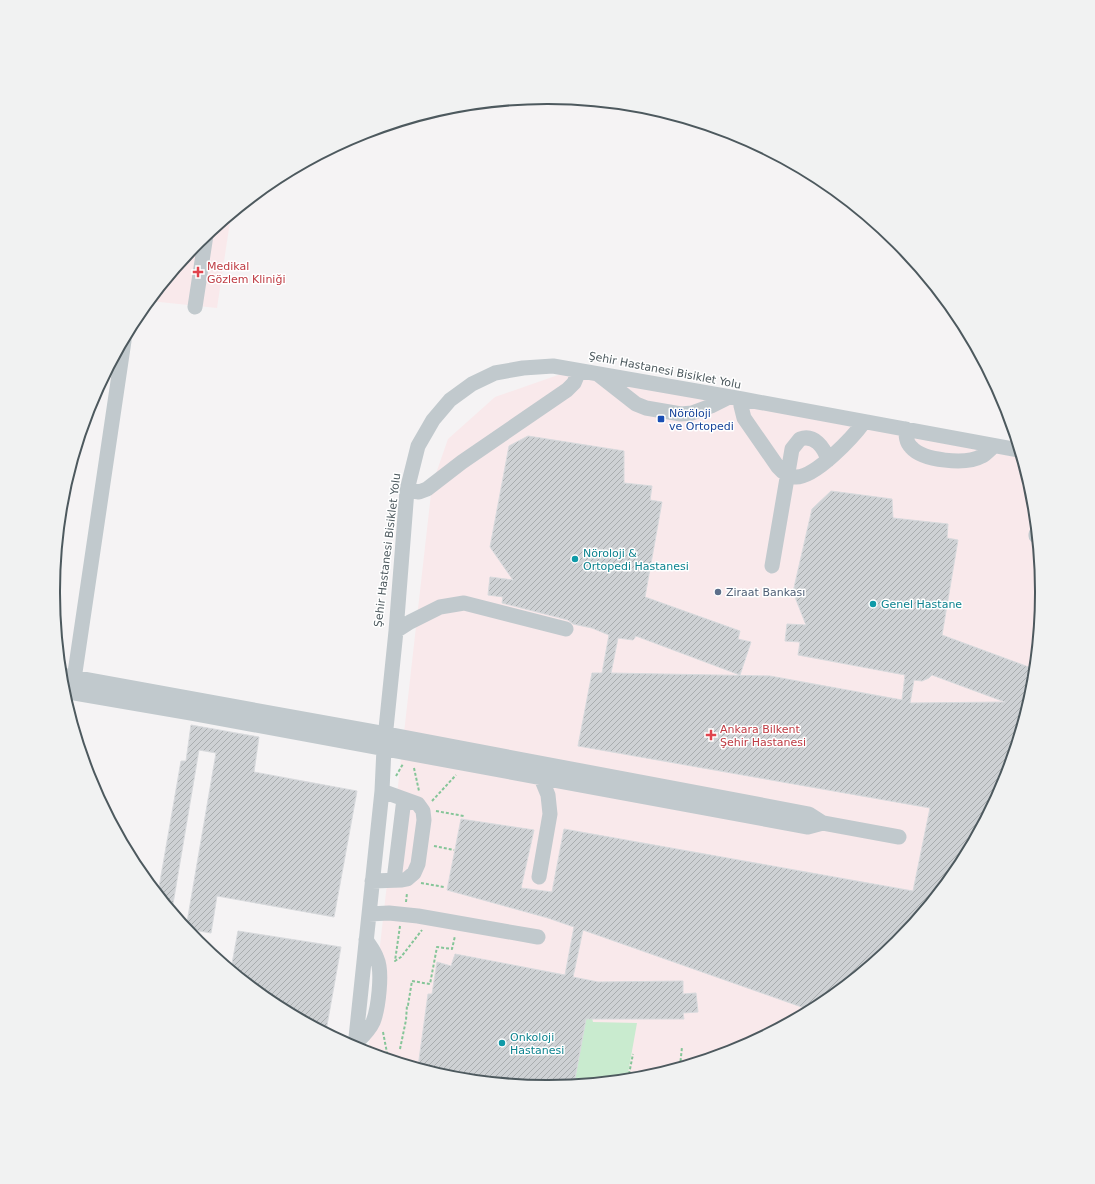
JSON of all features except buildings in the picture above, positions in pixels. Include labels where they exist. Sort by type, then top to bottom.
[{"type":"street","points":[[194,307],[204,246]]},
{"type":"street","points":[[122,354],[68,676],[385,741],[541,778],[808,827],[822,823]]},
{"type":"street","points":[[356,1040],[382,792],[385,741],[396,631],[407,490],[418,446],[433,420],[450,400],[472,384],[495,373],[523,368],[553,366],[1013,449]]},
{"type":"street","points":[[407,490],[419,492],[427,489],[462,462],[567,390],[574,382],[579,371]]},
{"type":"street","points":[[598,374],[636,404],[646,408],[674,413],[692,413],[735,398]]},
{"type":"street","points":[[735,398],[746,424],[778,467],[788,475],[802,476],[816,469],[849,440],[864,422]]},
{"type":"street","points":[[906,429],[907,441],[912,448],[919,453],[935,459],[952,461],[968,460],[982,456],[994,446]]},
{"type":"street","points":[[772,566],[792,449],[800,439],[809,439],[818,443],[823,448],[828,460]]},
{"type":"street","points":[[396,631],[440,607],[464,603],[566,629]]},
{"type":"street","points":[[70,692],[385,741],[809,814],[822,823],[899,837]]},
{"type":"street","points":[[539,877],[550,814],[548,795],[541,778]]},
{"type":"street","points":[[372,881],[402,880],[412,876],[416,869],[424,820],[421,807],[414,801],[382,792]]},
{"type":"street","points":[[394,880],[404,799]]},
{"type":"street","points":[[369,914],[389,913],[418,916],[538,937]]},
{"type":"path","points":[[400,768],[407,760]]},
{"type":"path","points":[[413,766],[420,796]]},
{"type":"path","points":[[431,801],[441,792],[459,770]]},
{"type":"path","points":[[432,810],[464,816]]},
{"type":"path","points":[[405,907],[408,888]]},
{"type":"path","points":[[400,921],[395,961],[401,957],[424,927]]},
{"type":"path","points":[[400,1049],[412,981],[430,984],[437,947],[452,949],[455,932]]},
{"type":"path","points":[[382,1025],[387,1052]]},
{"type":"path","points":[[681,1061],[682,1047]]},
{"type":"path","points":[[629,1072],[633,1054]]},
{"type":"shaded area","name":"Medikal Gözlem Kliniği","points":[[230,222],[217,308],[156,302],[203,247]]},
{"type":"shaded area","name":"Ankara Bilkent Şehir Hastanesi","points":[[579,371],[1015,457],[1026,497],[1031,528],[1035,592],[1031,656],[1026,687],[1009,749],[998,779],[970,836],[953,863],[934,889],[892,937],[869,959],[818,997],[763,1029],[734,1042],[704,1054],[643,1070],[611,1075],[548,1080],[484,1075],[452,1070],[421,1063],[391,1054],[369,1045],[432,485],[448,439],[495,397],[561,374]]},
{"type":"green space","points":[[586,1018],[592,1018],[593,1022],[637,1023],[628,1072],[575,1078]]},
{"type":"place","name":"Medikal Gözlem Kliniği","points":[[198,272]]},
{"type":"place","name":"Nöröloji ve Ortopedi","points":[[661,419]]},
{"type":"place","name":"Nöroloji & Ortopedi Hastanesi","points":[[575,559]]},
{"type":"place","name":"Ziraat Bankası","points":[[718,592]]},
{"type":"place","name":"Genel Hastane","points":[[873,604]]},
{"type":"place","name":"Ankara Bilkent Şehir Hastanesi","points":[[711,735]]},
{"type":"place","name":"Onkoloji Hastanesi","points":[[502,1043]]}]
